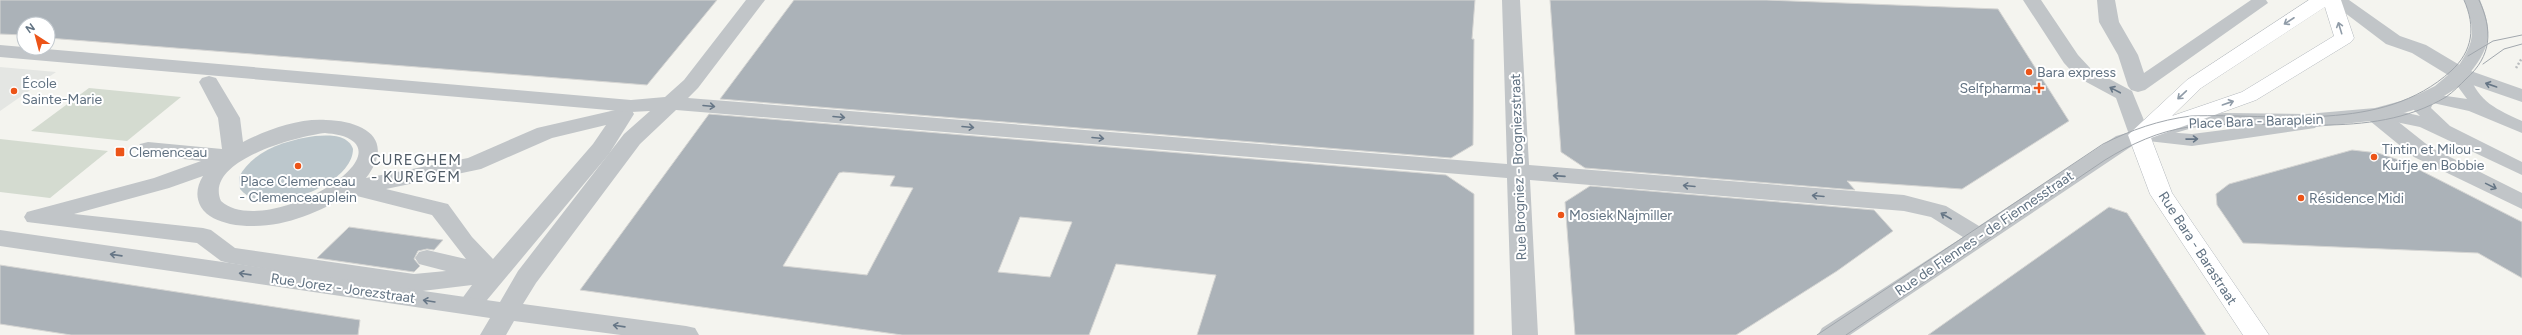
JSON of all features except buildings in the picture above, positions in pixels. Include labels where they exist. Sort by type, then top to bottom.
[{"type":"main road","name":"Place Bara - Baraplein","points":[[2139,135],[2194,84],[2322,0]]},
{"type":"main road","name":"Place Bara - Baraplein","points":[[2139,135],[2249,96],[2344,38],[2332,0]]},
{"type":"main road","name":"Rue Bara - Barastraat","points":[[2139,135],[2161,194],[2256,335]]},
{"type":"street","points":[[493,335],[527,278],[632,139],[691,84],[756,0]]},
{"type":"street","name":"Rue Brogniez - Brogniezstraat","points":[[1511,0],[1525,335]]},
{"type":"street","points":[[2032,0],[2072,59],[2084,73],[2125,96],[2139,135]]},
{"type":"street","points":[[2106,0],[2109,22],[2128,55],[2165,74],[2262,4],[2236,0]]},
{"type":"street","points":[[2337,0],[2393,40],[2419,49],[2461,74],[2522,96]]},
{"type":"street","points":[[0,51],[631,106],[670,103],[1518,173],[1904,203],[1938,211],[1979,236]]},
{"type":"street","name":"Place Bara - Baraplein","points":[[2139,135],[2191,122],[2226,119],[2307,121],[2375,114],[2408,106],[2426,98],[2442,90],[2461,74]]},
{"type":"street","points":[[209,82],[229,118],[234,157]]},
{"type":"street","points":[[234,157],[214,175],[208,188],[207,199],[213,209],[227,216],[262,218],[285,214],[329,197],[350,186],[473,164],[545,133],[624,114],[601,149],[501,275],[474,300]]},
{"type":"street","points":[[2375,114],[2422,152],[2522,202]]},
{"type":"street","points":[[350,186],[367,160],[370,149],[366,139],[356,132],[342,128],[325,126],[283,133],[262,141],[234,157],[161,183],[35,217],[203,236],[229,255],[406,282],[501,275]]},
{"type":"street","name":"Rue de Fiennes - de Fiennesstraat","points":[[1831,335],[2102,153],[2139,135]]},
{"type":"street","points":[[148,150],[234,157]]},
{"type":"street","points":[[350,186],[440,210],[464,243],[501,275]]},
{"type":"street","points":[[203,236],[227,216]]},
{"type":"street","name":"Rue Jorez - Jorezstraat","points":[[0,238],[467,307],[508,311],[686,335]]},
{"type":"street","points":[[464,243],[427,258],[501,275]]},
{"type":"lane","points":[[2472,0],[2481,27],[2480,45],[2476,56],[2461,74],[2464,84],[2485,110]]},
{"type":"lane","points":[[2447,132],[2422,109],[2426,98],[2445,98],[2485,110],[2522,128]]},
{"type":"lane","points":[[2375,114],[2433,125],[2522,169]]},
{"type":"shaded area","name":"École Sainte-Marie","points":[[0,67],[56,72],[0,111]]},
{"type":"shaded area","points":[[89,88],[181,97],[127,141],[31,131]]},
{"type":"shaded area","points":[[315,136],[337,136],[347,140],[350,144],[353,149],[349,163],[339,175],[323,186],[305,194],[286,199],[267,201],[251,197],[240,189],[239,177],[245,168],[262,153],[293,140]]},
{"type":"shaded area","points":[[0,139],[108,151],[50,198],[0,192]]},
{"type":"tram line","points":[[1817,335],[2103,144],[2124,134],[2156,123],[2191,116],[2292,117],[2327,116],[2361,112],[2393,104],[2424,91],[2451,71],[2464,55],[2468,47],[2471,29],[2468,10],[2464,0]]},
{"type":"tram line","points":[[2479,0],[2487,22],[2487,44]]},
{"type":"tram line","points":[[2487,44],[2493,41],[2522,35]]},
{"type":"tram line","points":[[1846,335],[2105,160],[2146,139],[2178,129],[2221,124],[2320,125],[2353,124],[2385,120],[2416,111],[2446,97],[2475,70],[2481,61],[2487,44]]},
{"type":"tram line","points":[[2468,56],[2487,44]]},
{"type":"tram line","points":[[2483,64],[2504,49],[2522,44]]},
{"type":"place","name":"Bara express","points":[[2029,72]]},
{"type":"place","name":"Selfpharma","points":[[2039,88]]},
{"type":"place","name":"École Sainte-Marie","points":[[14,91]]},
{"type":"place","name":"Clemenceau","points":[[120,152]]},
{"type":"place","name":"Tintin et Milou - Kuifje en Bobbie","points":[[2374,157]]},
{"type":"place","name":"Place Clemenceau - Clemenceauplein","points":[[298,166]]},
{"type":"place","name":"Résidence Midi","points":[[2301,198]]},
{"type":"place","name":"Mosiek Najmiller","points":[[1561,215]]},
{"type":"district","name":"CUREGHEM - KUREGEM","points":[[416,168]]}]
